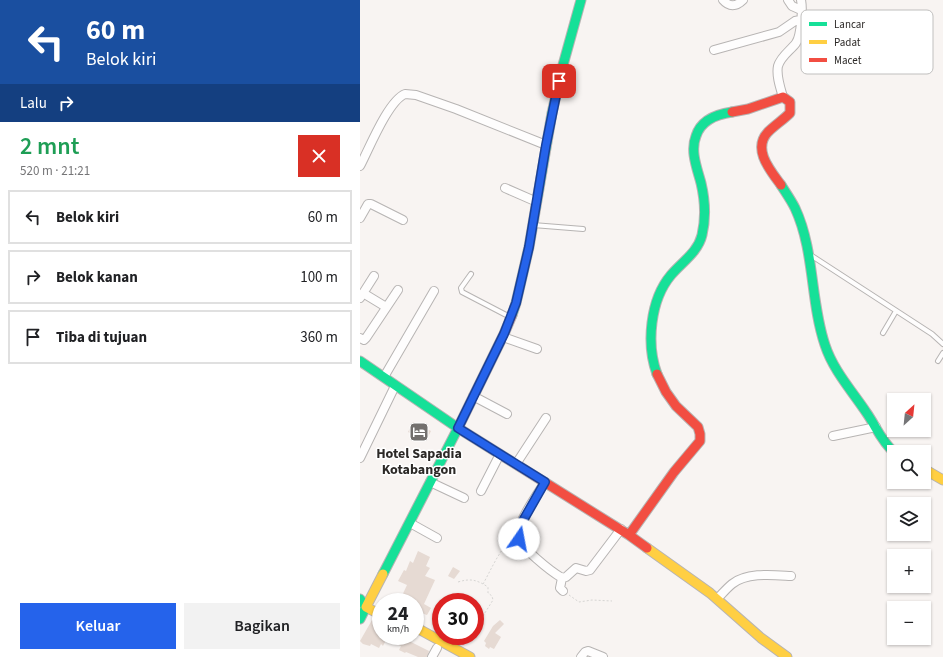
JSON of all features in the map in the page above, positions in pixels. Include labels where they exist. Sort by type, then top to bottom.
[{"type":"main road","points":[[360,619],[364,602],[410,523],[512,318],[524,271],[546,145],[563,64],[581,0]]},
{"type":"main road","points":[[629,535],[674,472],[700,442],[700,432],[696,424],[684,415],[666,394],[653,360],[650,343],[652,328],[662,288],[665,282],[679,266],[696,251],[702,237],[704,223],[703,195],[693,149],[696,135],[701,127],[714,117],[752,108],[783,97],[790,102],[790,113],[766,134],[760,145],[763,157],[793,204],[800,220],[810,254],[817,311],[825,346],[834,363],[887,446]]},
{"type":"main road","points":[[360,360],[395,386],[458,428],[621,529],[717,599],[761,638],[787,657]]},
{"type":"main road","points":[[931,473],[943,480]]},
{"type":"main road","points":[[364,602],[372,608]]},
{"type":"main road","points":[[424,632],[470,657]]},
{"type":"main road","points":[[424,640],[455,657]]},
{"type":"street","points":[[723,0],[726,4],[732,5],[739,4],[742,0]]},
{"type":"street","points":[[788,0],[792,6],[801,10]]},
{"type":"street","points":[[783,97],[777,73],[778,66],[797,42],[800,30],[801,0]]},
{"type":"street","points":[[714,50],[779,32],[795,21],[800,20]]},
{"type":"street","points":[[360,166],[389,110],[396,100],[405,94],[416,95],[443,104],[546,145]]},
{"type":"street","points":[[505,188],[536,202]]},
{"type":"street","points":[[360,218],[368,204],[371,204],[404,220]]},
{"type":"street","points":[[374,276],[362,296],[386,307]]},
{"type":"street","points":[[360,338],[364,340],[366,338],[398,290]]},
{"type":"street","points":[[384,377],[434,290]]},
{"type":"street","points":[[503,337],[537,349]]},
{"type":"street","points":[[360,458],[395,386]]},
{"type":"street","points":[[474,396],[507,414]]},
{"type":"street","points":[[516,464],[546,418]]},
{"type":"street","points":[[833,436],[876,427]]},
{"type":"street","points":[[482,491],[500,454]]},
{"type":"street","points":[[430,482],[464,498]]},
{"type":"street","points":[[545,482],[520,526],[518,533],[519,539],[532,554],[562,578]]},
{"type":"street","points":[[410,523],[437,538]]},
{"type":"street","points":[[562,578],[566,577],[576,568],[586,572],[590,570],[621,529]]},
{"type":"street","points":[[717,599],[733,583],[740,579],[771,575],[790,576]]},
{"type":"street","points":[[562,578],[560,588],[563,592]]},
{"type":"street","points":[[432,657],[437,648]]},
{"type":"street","points":[[581,657],[585,652],[603,657]]},
{"type":"lane","points":[[533,225],[583,229]]},
{"type":"lane","points":[[810,254],[932,334],[943,344]]},
{"type":"lane","points":[[471,274],[461,288],[462,292],[512,318]]},
{"type":"lane","points":[[883,333],[896,311]]},
{"type":"lane","points":[[938,361],[943,353]]},
{"type":"path","points":[[483,584],[504,548],[510,541],[519,539]]},
{"type":"path","points":[[458,582],[468,579],[477,581],[488,587],[488,594],[493,598],[484,614]]},
{"type":"path","points":[[563,592],[579,602],[592,600],[612,601]]},
{"type":"building","name":"Hotel Sapadia Kotabangon","points":[[413,422],[431,431],[426,441],[408,432]]},
{"type":"building","points":[[418,551],[430,557],[426,566],[430,568],[425,576],[435,580],[424,604],[424,593],[403,593],[407,585],[398,581],[404,570],[406,571],[410,561],[413,563]]},
{"type":"building","points":[[453,567],[460,571],[454,579],[448,576]]},
{"type":"building","points":[[424,604],[431,608],[427,615],[424,614]]},
{"type":"building","points":[[372,620],[372,644],[370,646],[363,644],[360,641]]},
{"type":"building","points":[[500,620],[504,624],[495,633],[501,637],[494,649],[490,647],[489,649],[485,646],[486,643],[484,641],[493,626]]},
{"type":"building","points":[[373,645],[380,645],[379,648]]},
{"type":"building","points":[[398,645],[417,645],[429,651],[427,657],[418,657],[399,650],[401,646]]},
{"type":"traffic: fast","points":[[512,315],[529,247],[552,113],[563,65],[581,0]]},
{"type":"traffic: fast","points":[[657,374],[651,336],[654,309],[664,285],[671,275],[697,247],[703,229],[704,202],[695,160],[694,142],[698,130],[706,122],[721,114],[732,112]]},
{"type":"traffic: fast","points":[[781,185],[795,208],[806,241],[820,328],[828,354],[838,372],[870,417],[887,445]]},
{"type":"traffic: fast","points":[[360,361],[458,428],[383,574]]},
{"type":"traffic: fast","points":[[360,599],[366,607],[360,619]]},
{"type":"traffic: slow","points":[[931,473],[943,480]]},
{"type":"traffic: slow","points":[[647,548],[710,593],[761,638],[787,657]]},
{"type":"traffic: slow","points":[[373,593],[383,574]]},
{"type":"traffic: slow","points":[[372,595],[366,607],[372,610]]},
{"type":"traffic: slow","points":[[424,632],[470,657]]},
{"type":"traffic: jam","points":[[732,112],[748,109],[783,97],[790,102],[790,113],[768,132],[762,145],[764,159],[781,185]]},
{"type":"traffic: jam","points":[[512,315],[458,428],[629,535]]},
{"type":"traffic: jam","points":[[647,548],[629,535],[674,472],[700,441],[698,427],[676,406],[666,392],[657,374]]},
{"type":"place","name":"Hotel Sapadia Kotabangon","points":[[419,432]]},
{"type":"route","points":[[519,539],[518,533],[520,526],[545,482],[458,428],[512,318],[529,247],[546,145],[559,81]]}]
